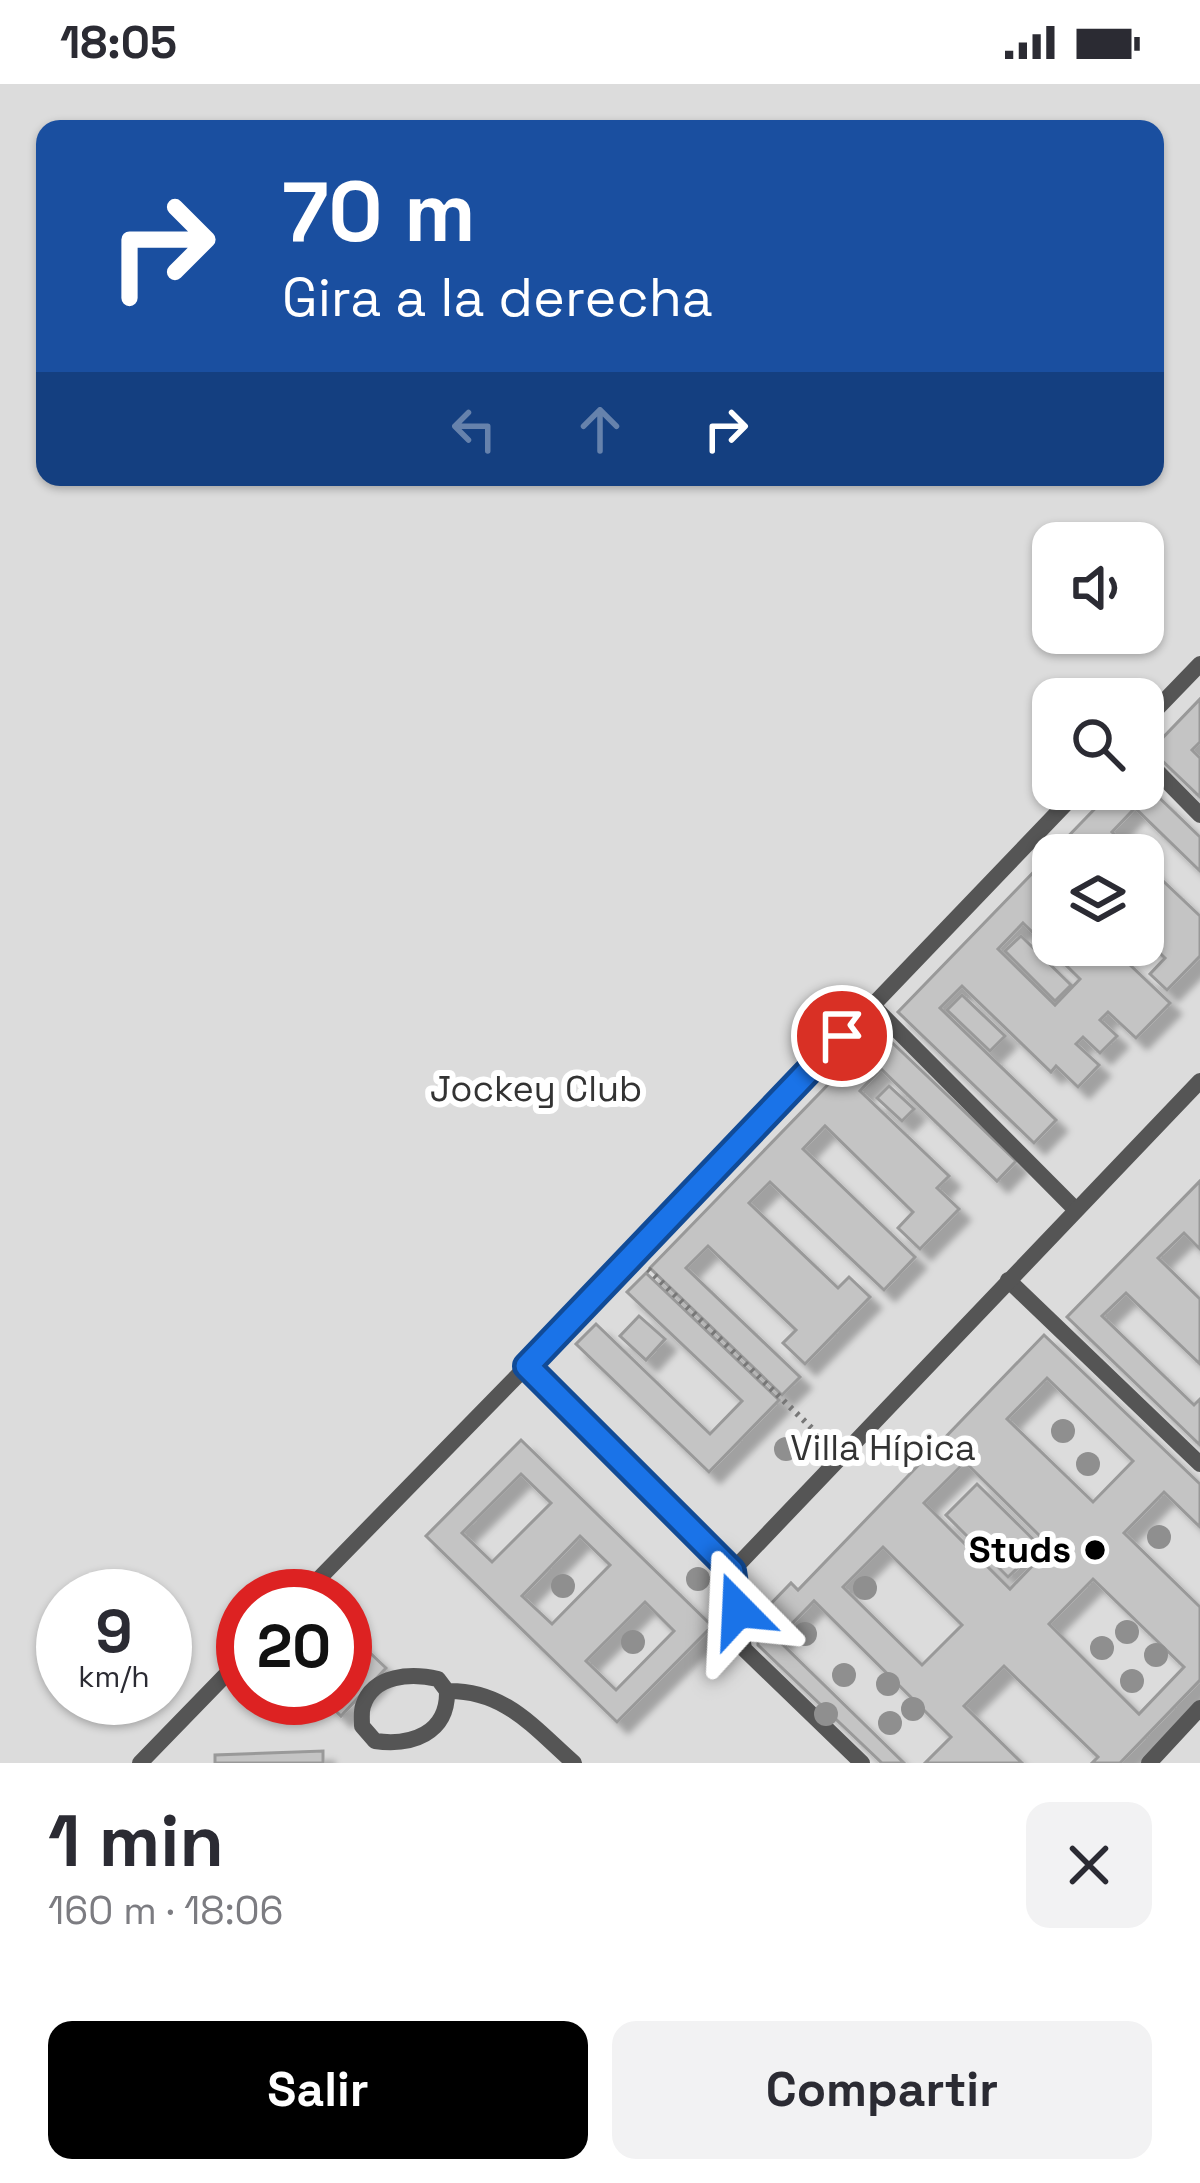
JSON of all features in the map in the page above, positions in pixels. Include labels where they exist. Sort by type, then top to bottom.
[{"type":"lane","points":[[1164,701],[1200,664]]},
{"type":"lane","points":[[1164,778],[1200,815]]},
{"type":"lane","points":[[328,1569],[1060,810]]},
{"type":"lane","points":[[872,1006],[1076,1210]]},
{"type":"lane","points":[[732,1571],[1200,1081]]},
{"type":"lane","points":[[1008,1280],[1200,1464]]},
{"type":"lane","points":[[527,1366],[732,1571],[745,1649],[862,1763]]},
{"type":"lane","points":[[401,1675],[438,1678],[447,1691],[440,1721],[424,1734],[398,1744],[375,1741],[362,1726],[363,1704],[378,1686],[401,1675]]},
{"type":"lane","points":[[140,1763],[216,1685]]},
{"type":"lane","points":[[447,1691],[491,1696],[574,1763]]},
{"type":"lane","points":[[1148,1763],[1200,1708]]},
{"type":"path","points":[[632,1255],[840,1456]]},
{"type":"green space","name":"Jockey Club","points":[[0,84],[1200,84],[1200,1763],[0,1763]]},
{"type":"building","points":[[1200,699],[1200,742],[1192,750],[1200,758],[1200,797],[1164,762],[1164,736]]},
{"type":"building","points":[[1164,802],[1200,837],[1200,871],[1164,834],[1137,810],[1164,810]]},
{"type":"building","points":[[1094,810],[1133,810],[1114,834],[1070,834]]},
{"type":"building","points":[[1032,874],[1032,932],[1023,923],[998,949],[1055,1005],[1080,979],[1067,966],[1131,966],[1170,1003],[1136,1038],[1108,1012],[1100,1020],[1117,1036],[1100,1053],[1083,1037],[1076,1044],[1099,1065],[1078,1087],[1056,1066],[1051,1072],[962,986],[940,1008],[1056,1120],[1034,1143],[898,1012]]},
{"type":"building","points":[[1164,882],[1200,916],[1200,956],[1167,990],[1150,974],[1164,966]]},
{"type":"building","points":[[1021,936],[1032,947],[1032,966],[1052,966],[1071,985],[1055,1001],[1005,951]]},
{"type":"building","points":[[962,995],[1005,1036],[990,1051],[947,1010]]},
{"type":"building","points":[[880,1031],[1016,1161],[997,1181],[881,1069],[860,1091],[949,1176],[937,1188],[959,1209],[920,1249],[898,1228],[913,1212],[825,1126],[803,1149],[915,1257],[884,1290],[770,1182],[749,1203],[838,1288],[849,1277],[870,1297],[805,1364],[783,1343],[796,1330],[708,1246],[686,1268],[800,1377],[782,1395],[650,1268]]},
{"type":"building","points":[[889,1086],[914,1109],[902,1121],[877,1098]]},
{"type":"building","points":[[1200,1181],[1200,1249],[1184,1233],[1158,1258],[1200,1299],[1200,1364],[1126,1293],[1102,1316],[1194,1405],[1200,1399],[1200,1445],[1067,1317]]},
{"type":"building","points":[[646,1273],[779,1400],[709,1472],[576,1344],[596,1324],[710,1434],[742,1401],[627,1292]]},
{"type":"building","points":[[639,1316],[665,1339],[646,1360],[620,1336]]},
{"type":"building","name":"Studs","points":[[1044,1335],[1200,1484],[1200,1527],[1164,1492],[1124,1533],[1200,1607],[1200,1680],[1120,1763],[1092,1763],[1098,1757],[1004,1666],[964,1706],[1022,1763],[925,1763],[951,1737],[814,1601],[777,1639],[904,1763],[882,1763],[758,1645],[760,1615],[791,1583],[798,1590]],"holes":[[[1047,1378],[1133,1461],[1093,1502],[1007,1419]],[[965,1462],[1051,1547],[1046,1552],[977,1484],[946,1515],[1008,1577],[1031,1555],[1037,1561],[1010,1589],[924,1503]],[[883,1547],[962,1625],[922,1665],[843,1587]],[[1093,1579],[1184,1667],[1139,1714],[1049,1624]]]},
{"type":"building","points":[[521,1440],[712,1626],[617,1722],[426,1536]],"holes":[[[521,1474],[551,1503],[492,1562],[462,1533]],[[580,1536],[610,1565],[552,1624],[522,1596]],[[645,1602],[674,1631],[616,1690],[586,1661]]]},
{"type":"building","points":[[372,1655],[386,1668],[372,1683]]},
{"type":"building","points":[[323,1751],[323,1763],[215,1763],[215,1755]]},
{"type":"place","name":"Studs","points":[[1095,1550]]},
{"type":"route","points":[[738,1610],[732,1571],[527,1366],[842,1036]]},
{"type":"park label","name":"Villa Hípica","points":[[883,1448]]}]
